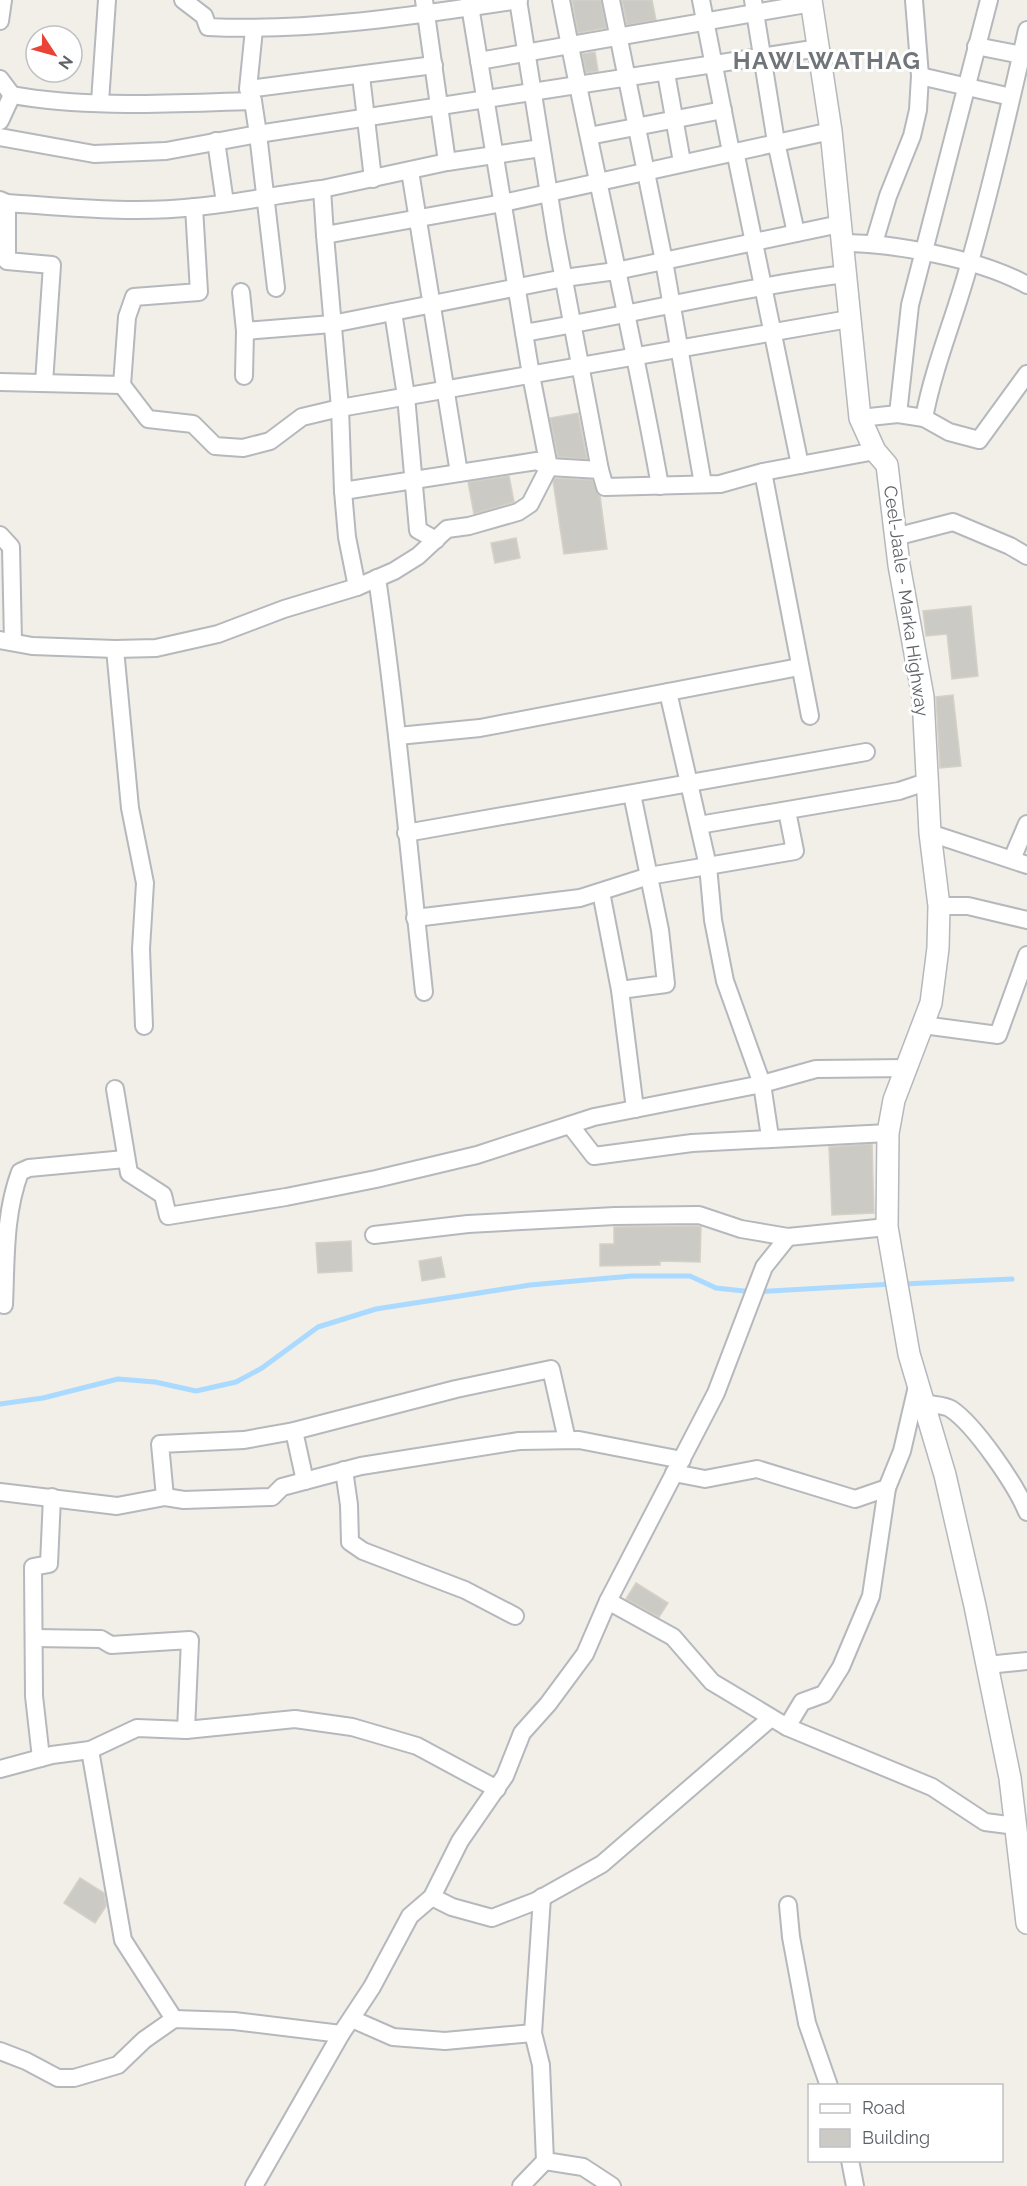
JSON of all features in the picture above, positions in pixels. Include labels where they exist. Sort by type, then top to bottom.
[{"type":"street","points":[[0,21],[3,0]]},
{"type":"street","points":[[100,102],[107,0]]},
{"type":"street","points":[[183,0],[204,16],[208,27],[254,29],[298,28],[425,7],[518,0],[531,94],[604,487],[720,484],[763,472],[875,451]]},
{"type":"street","points":[[561,0],[577,87],[600,183],[616,271],[637,356],[660,486]]},
{"type":"street","points":[[611,0],[664,261],[703,484]]},
{"type":"street","points":[[701,0],[723,110],[755,243],[761,285],[800,465]]},
{"type":"street","points":[[874,243],[888,196],[912,136],[918,110],[920,76],[914,0]]},
{"type":"street","points":[[898,414],[910,305],[976,46],[990,0]]},
{"type":"street","points":[[479,62],[705,21],[754,6],[811,1]]},
{"type":"street","name":"Ceel-Jaale - Marka Highway","points":[[811,1],[831,131],[860,418],[875,451],[887,465],[896,537],[923,697],[926,782],[939,906],[935,979],[923,1024],[894,1100],[888,1133],[887,1227],[899,1299],[918,1382],[945,1474],[1010,1778],[1020,1836],[1027,1923]]},
{"type":"street","points":[[0,535],[11,547],[6,577],[6,641],[32,646],[156,648],[218,634],[284,609],[357,587],[418,556],[447,529],[469,526],[518,512],[530,504],[549,467],[531,375],[469,4]]},
{"type":"street","points":[[754,6],[776,142],[796,233]]},
{"type":"street","points":[[425,7],[447,162]]},
{"type":"street","points":[[254,29],[251,95],[258,134],[276,288]]},
{"type":"street","points":[[924,418],[933,371],[948,334],[970,264],[1011,97],[1024,55],[1027,30]]},
{"type":"street","points":[[976,46],[1024,55]]},
{"type":"street","points":[[0,137],[94,154],[166,151],[365,117],[485,101],[819,48]]},
{"type":"street","points":[[0,79],[12,94],[35,99],[100,102],[251,95],[434,65]]},
{"type":"street","points":[[666,73],[682,162]]},
{"type":"street","points":[[361,76],[373,179]]},
{"type":"street","points":[[920,76],[1011,97]]},
{"type":"street","points":[[0,121],[12,94]]},
{"type":"street","points":[[589,136],[723,110]]},
{"type":"street","points":[[325,236],[600,183],[682,162],[831,131]]},
{"type":"street","points":[[216,141],[225,203]]},
{"type":"street","points":[[44,383],[52,265],[6,261],[3,201],[110,209],[194,207],[322,189],[447,162],[541,148]]},
{"type":"street","points":[[410,171],[459,473]]},
{"type":"street","points":[[322,189],[340,408],[342,491],[347,537],[357,587]]},
{"type":"street","points":[[194,207],[199,292],[134,297],[127,317],[122,385],[148,419],[193,424],[215,446],[243,448],[270,441],[302,417],[340,408],[531,375],[581,364],[771,334],[849,319]]},
{"type":"street","points":[[245,331],[332,324],[564,278],[616,271],[796,233],[841,234],[970,264],[1013,277],[1027,285]]},
{"type":"street","points":[[524,333],[627,314],[761,285],[845,274]]},
{"type":"street","points":[[241,292],[245,331],[244,376]]},
{"type":"street","points":[[393,312],[406,396],[418,530],[436,540]]},
{"type":"street","points":[[860,418],[898,414],[924,418],[948,432],[979,440],[1027,374]]},
{"type":"street","points":[[0,382],[122,385]]},
{"type":"street","points":[[342,491],[537,461],[549,467],[600,470]]},
{"type":"street","points":[[763,472],[810,716]]},
{"type":"street","points":[[896,537],[953,522],[1010,546],[1027,556]]},
{"type":"street","points":[[377,578],[398,736],[405,833],[424,992]]},
{"type":"street","points":[[115,649],[130,808],[145,883],[141,949],[144,1026]]},
{"type":"street","points":[[398,736],[480,728],[799,667]]},
{"type":"street","points":[[668,692],[708,866],[713,920],[725,981],[762,1084],[770,1137]]},
{"type":"street","points":[[405,833],[866,752]]},
{"type":"street","points":[[699,825],[899,791],[926,782]]},
{"type":"street","points":[[620,990],[666,984],[650,876],[632,794]]},
{"type":"street","points":[[415,918],[580,898],[650,876],[795,851],[787,810]]},
{"type":"street","points":[[930,833],[1019,862],[1027,824]]},
{"type":"street","points":[[601,892],[620,990],[635,1109]]},
{"type":"street","points":[[939,906],[968,906],[1027,920]]},
{"type":"street","points":[[923,1024],[998,1035],[1027,955]]},
{"type":"street","points":[[115,1089],[124,1159],[129,1173],[163,1195],[168,1216],[376,1179],[477,1155],[570,1125],[635,1109],[762,1084],[816,1069],[908,1068]]},
{"type":"street","points":[[570,1125],[594,1156],[692,1143],[770,1137],[888,1133]]},
{"type":"street","points":[[4,1305],[7,1224],[13,1190],[20,1172],[29,1168],[124,1159]]},
{"type":"street","points":[[374,1235],[468,1224],[615,1216],[699,1215],[741,1229],[788,1237],[887,1227]]},
{"type":"street","points":[[254,2186],[410,1916],[432,1897],[460,1841],[505,1776],[522,1733],[548,1704],[585,1654],[608,1601],[716,1393],[764,1267],[788,1237]]},
{"type":"street","points":[[165,1497],[160,1444],[244,1440],[294,1431],[456,1389],[551,1370],[567,1440]]},
{"type":"street","points":[[787,1727],[802,1702],[824,1694],[841,1667],[871,1596],[887,1488],[902,1451],[918,1382]]},
{"type":"street","points":[[924,1403],[951,1408],[986,1447],[1018,1491],[1027,1512]]},
{"type":"street","points":[[294,1431],[305,1481]]},
{"type":"street","points":[[0,1492],[117,1506],[165,1497],[184,1500],[272,1497],[282,1487],[344,1470],[519,1441],[567,1440],[579,1440],[678,1467],[705,1479],[757,1469],[855,1499],[887,1488]]},
{"type":"street","points":[[344,1470],[349,1505],[350,1542],[363,1551],[465,1590],[515,1616]]},
{"type":"street","points":[[41,1758],[34,1696],[33,1568],[49,1564],[52,1497]]},
{"type":"street","points":[[608,1601],[673,1637],[712,1682],[771,1718],[787,1727],[932,1787],[985,1821],[1020,1836]]},
{"type":"street","points":[[34,1638],[101,1639],[111,1645],[190,1640],[186,1730]]},
{"type":"street","points":[[987,1665],[1027,1661]]},
{"type":"street","points":[[432,1897],[452,1907],[492,1918],[542,1898],[602,1864],[771,1718]]},
{"type":"street","points":[[0,1769],[41,1758],[90,1750],[137,1728],[186,1730],[296,1719],[352,1727],[417,1746],[497,1789]]},
{"type":"street","points":[[90,1750],[123,1940],[174,2019]]},
{"type":"street","points":[[520,2186],[545,2161],[541,2065],[532,2032],[542,1898]]},
{"type":"street","points":[[788,1905],[791,1937],[807,2023],[829,2084]]},
{"type":"street","points":[[0,2052],[26,2061],[58,2078],[74,2078],[118,2065],[174,2019],[234,2021],[340,2034]]},
{"type":"street","points":[[352,2019],[393,2037],[445,2041],[532,2032]]},
{"type":"street","points":[[545,2161],[583,2167],[612,2186]]},
{"type":"street","points":[[850,2162],[855,2186]]},
{"type":"building","points":[[572,0],[601,0],[606,28],[578,33]]},
{"type":"building","points":[[622,0],[652,0],[656,20],[627,25]]},
{"type":"building","points":[[595,52],[598,71],[586,73],[582,54]]},
{"type":"building","points":[[578,413],[587,459],[558,457],[550,418]]},
{"type":"building","points":[[509,476],[514,502],[474,514],[468,482]]},
{"type":"building","points":[[555,478],[592,480],[600,496],[607,549],[564,554],[553,481]]},
{"type":"building","points":[[516,538],[520,558],[495,563],[491,543]]},
{"type":"building","points":[[971,606],[978,676],[952,679],[947,634],[926,636],[923,611]]},
{"type":"building","points":[[953,695],[961,766],[940,768],[936,697]]},
{"type":"building","points":[[872,1144],[874,1213],[832,1215],[829,1147]]},
{"type":"building","points":[[614,1227],[701,1227],[700,1262],[660,1261],[660,1265],[600,1266],[600,1244],[614,1244]]},
{"type":"building","points":[[351,1241],[352,1271],[318,1273],[316,1243]]},
{"type":"building","points":[[441,1257],[445,1277],[422,1281],[419,1261]]},
{"type":"building","points":[[636,1583],[668,1603],[659,1617],[626,1599]]},
{"type":"building","points":[[80,1878],[104,1893],[106,1906],[95,1923],[64,1903]]},
{"type":"waterway","points":[[0,1404],[43,1398],[118,1379],[155,1382],[196,1391],[236,1382],[262,1368],[318,1327],[376,1309],[530,1285],[632,1276],[690,1276],[716,1288],[753,1292],[893,1284]]},
{"type":"waterway","points":[[903,1284],[1012,1279]]},
{"type":"district","name":"HAWLWATHAG","points":[[827,61]]}]
